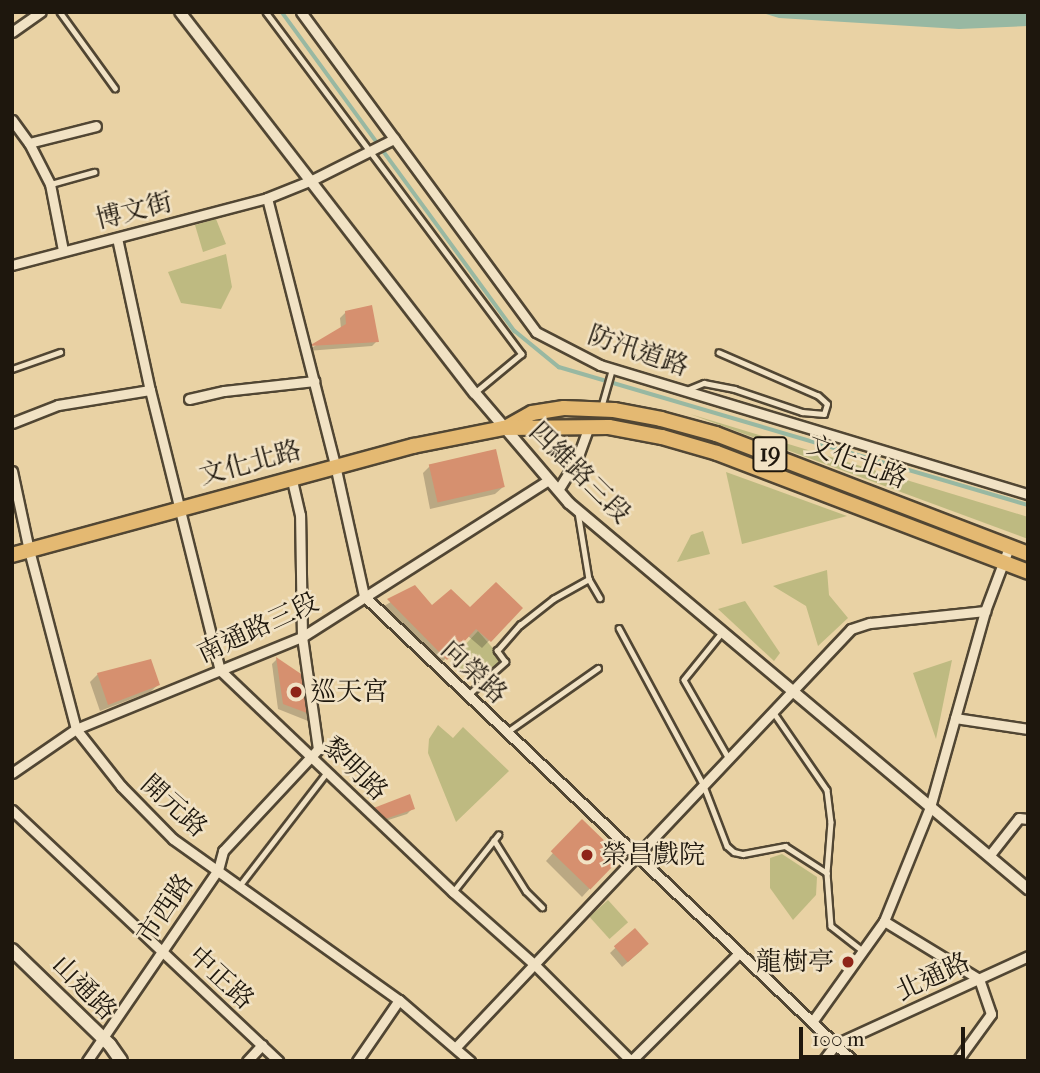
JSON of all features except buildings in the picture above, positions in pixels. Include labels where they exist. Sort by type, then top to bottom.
[{"type":"main road","name":"文化北路","points":[[504,428],[532,413],[564,408],[601,409],[716,434],[1028,554]]},
{"type":"main road","name":"文化北路","points":[[12,555],[335,465],[504,428],[588,428],[640,432],[717,453],[1028,572]]},
{"type":"main road","name":"山通路","points":[[13,952],[121,1061]]},
{"type":"street","points":[[12,32],[41,12]]},
{"type":"street","name":"四維路三段","points":[[180,12],[475,393],[548,480],[577,509],[1028,890]]},
{"type":"street","name":"防汛道路","points":[[300,12],[536,332],[612,369],[1028,494]]},
{"type":"street","points":[[12,120],[29,143],[50,184],[63,250]]},
{"type":"street","points":[[29,143],[96,126]]},
{"type":"street","name":"博文街","points":[[12,265],[267,198],[312,180],[394,139]]},
{"type":"street","points":[[267,198],[335,465],[364,596]]},
{"type":"street","points":[[117,238],[150,390],[220,670]]},
{"type":"street","points":[[189,399],[224,391],[314,381]]},
{"type":"street","points":[[12,423],[58,405],[150,390]]},
{"type":"street","points":[[558,490],[577,459],[588,428]]},
{"type":"street","name":"開元路","points":[[12,471],[29,550],[76,729],[121,786],[173,839],[400,1000],[470,1061]]},
{"type":"street","points":[[291,477],[300,515],[302,637],[318,749],[312,757]]},
{"type":"street","name":"南通路三段","points":[[12,773],[76,729],[302,637],[548,480]]},
{"type":"street","points":[[812,1022],[884,921],[930,807],[985,611],[1009,547]]},
{"type":"street","name":"向榮路","points":[[364,596],[853,1061]]},
{"type":"street","points":[[456,1048],[851,629],[870,623],[985,611]]},
{"type":"street","name":"黎明路","points":[[220,670],[453,892],[535,965],[631,1061]]},
{"type":"street","points":[[955,718],[1028,729]]},
{"type":"street","name":"市西路","points":[[88,1061],[218,870],[223,851],[312,757]]},
{"type":"street","name":"中正路","points":[[12,810],[278,1061]]},
{"type":"street","points":[[989,856],[1018,818],[1028,819]]},
{"type":"street","points":[[884,921],[979,979],[991,1014],[957,1061]]},
{"type":"street","points":[[631,1061],[739,953]]},
{"type":"street","name":"北通路","points":[[823,1061],[836,1044],[1028,956]]},
{"type":"street","points":[[357,1061],[400,1000]]},
{"type":"street","points":[[247,1061],[262,1045]]},
{"type":"lane","points":[[60,12],[114,88]]},
{"type":"lane","points":[[266,12],[522,355],[475,393]]},
{"type":"lane","points":[[50,184],[94,172]]},
{"type":"lane","points":[[12,369],[60,352]]},
{"type":"lane","points":[[685,390],[704,383],[734,389],[802,412],[824,414],[827,404],[818,396],[719,353]]},
{"type":"lane","points":[[601,409],[612,369]]},
{"type":"lane","points":[[577,509],[589,579],[600,598]]},
{"type":"lane","points":[[468,695],[505,662],[497,651],[520,625],[553,599],[589,579]]},
{"type":"lane","points":[[619,628],[704,786],[727,846],[733,852],[743,854],[785,846],[827,873]]},
{"type":"lane","points":[[723,632],[684,680],[729,760]]},
{"type":"lane","points":[[507,732],[598,668]]},
{"type":"lane","points":[[773,712],[827,790],[831,822],[827,873],[831,926],[863,951]]},
{"type":"lane","points":[[240,886],[327,772]]},
{"type":"lane","points":[[453,892],[498,835]]},
{"type":"lane","points":[[494,840],[526,891],[542,907]]},
{"type":"shaded area","points":[[760,12],[1028,12],[1028,26],[959,29],[779,18]]},
{"type":"shaded area","points":[[216,219],[226,244],[203,252],[195,225]]},
{"type":"shaded area","points":[[226,254],[232,287],[221,309],[181,303],[168,272]]},
{"type":"shaded area","points":[[690,414],[1028,517],[1028,539]]},
{"type":"shaded area","points":[[726,472],[847,516],[742,544]]},
{"type":"shaded area","points":[[703,531],[710,554],[677,562],[691,535]]},
{"type":"shaded area","points":[[827,570],[829,595],[848,618],[818,646],[806,606],[773,586]]},
{"type":"shaded area","points":[[745,601],[780,653],[774,661],[718,609]]},
{"type":"shaded area","points":[[478,631],[503,660],[474,684],[450,661]]},
{"type":"shaded area","points":[[952,660],[936,739],[913,673]]},
{"type":"shaded area","points":[[438,725],[453,738],[463,727],[509,771],[456,822],[428,753],[429,739]]},
{"type":"shaded area","points":[[782,854],[817,877],[816,895],[793,920],[770,888],[770,858]]},
{"type":"shaded area","points":[[608,900],[628,922],[609,939],[589,917]]},
{"type":"waterway","points":[[282,12],[515,331],[559,367],[1028,505]]},
{"type":"place","name":"巡天宮","points":[[296,692]]},
{"type":"place","name":"榮昌戲院","points":[[587,855]]},
{"type":"place","name":"龍樹亭","points":[[848,962]]}]
